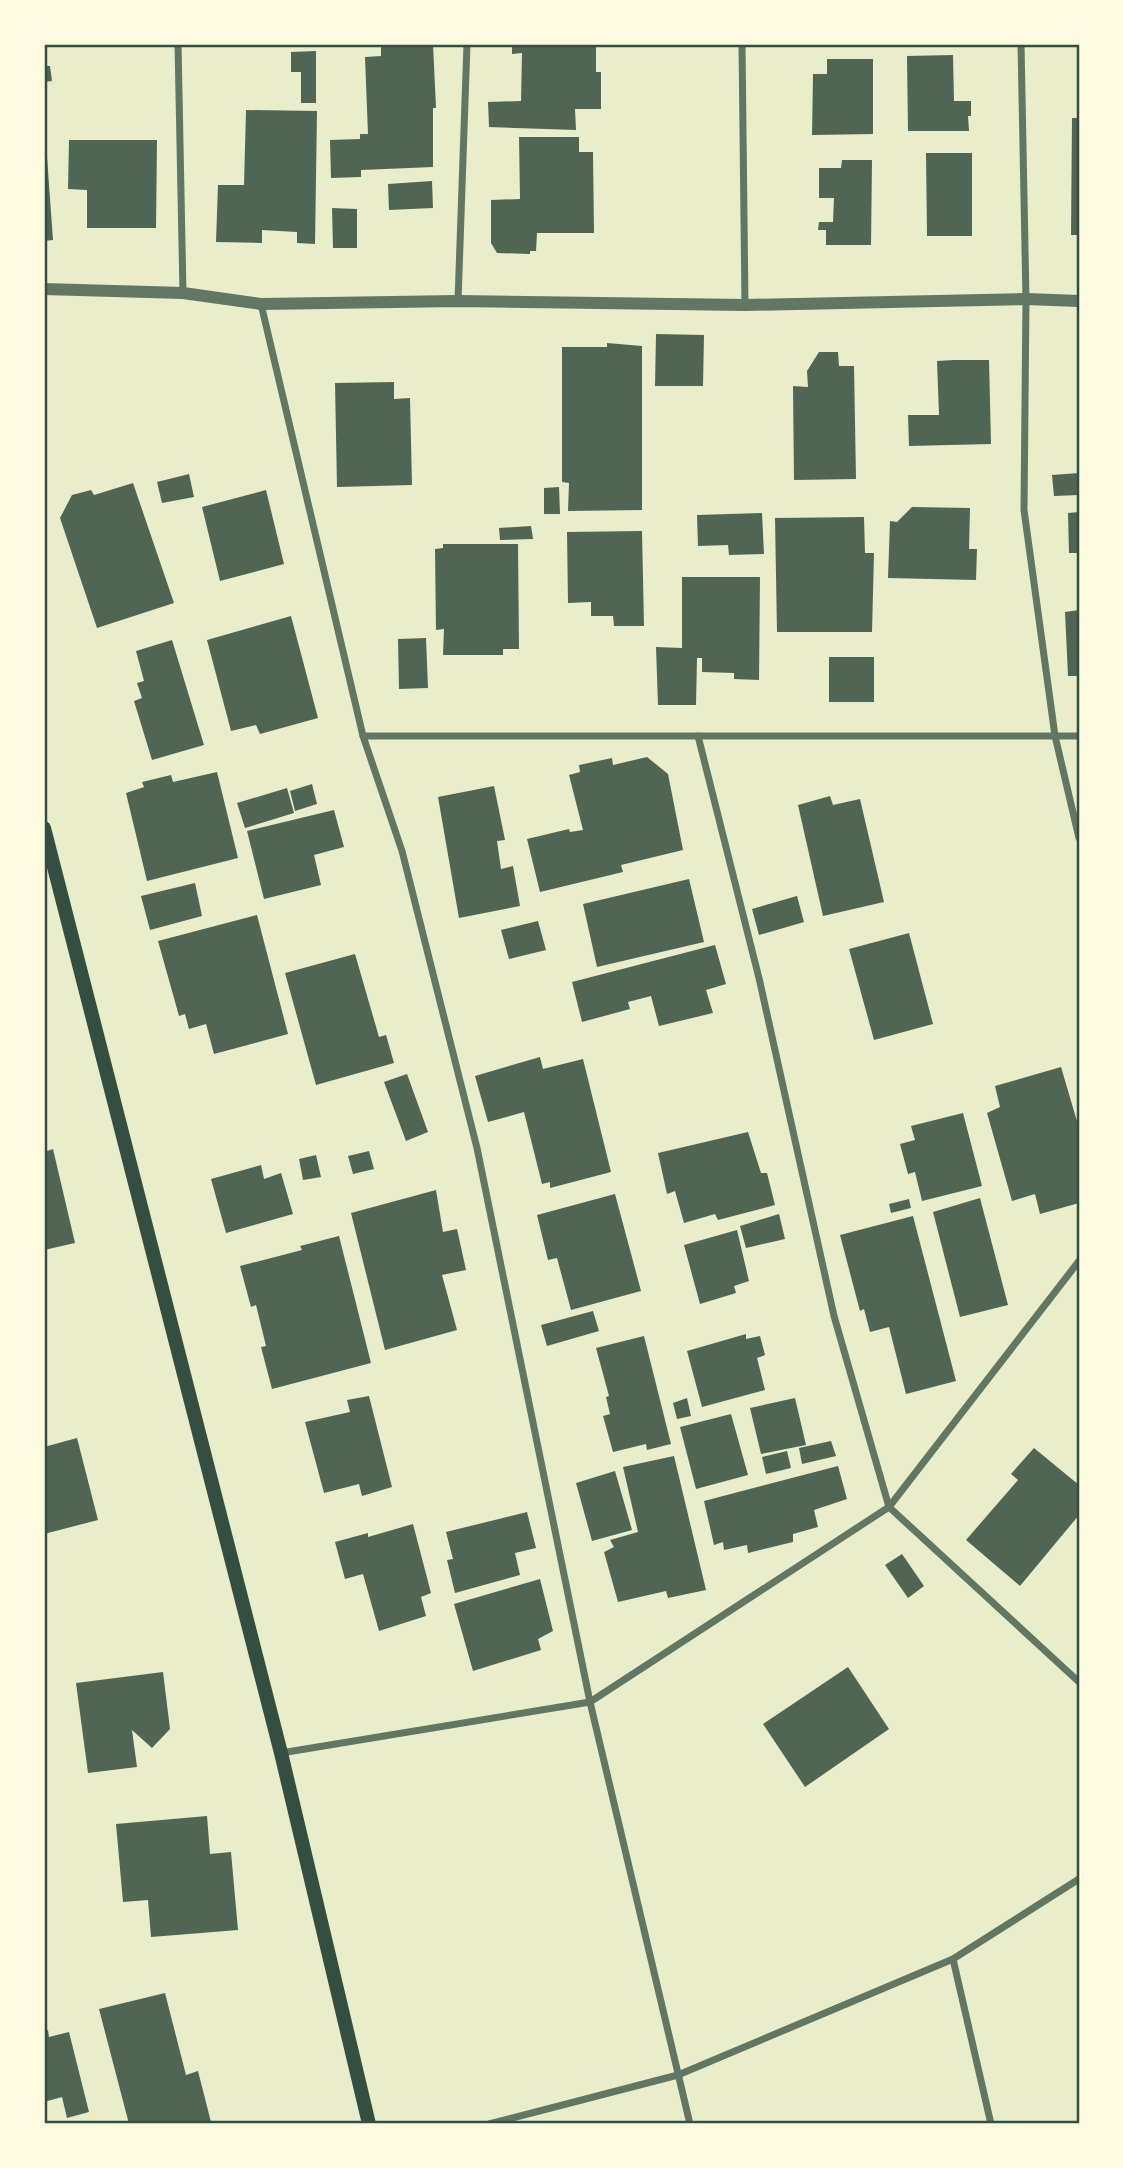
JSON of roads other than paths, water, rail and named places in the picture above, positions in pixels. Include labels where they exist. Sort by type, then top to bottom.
[{"type":"main road","points":[[44,828],[281,1753],[369,2124]]},
{"type":"street","points":[[178,44],[183,293]]},
{"type":"street","points":[[458,301],[467,44]]},
{"type":"street","points":[[742,44],[745,305]]},
{"type":"street","points":[[1021,44],[1026,299],[1024,510],[1055,736],[1079,838]]},
{"type":"street","points":[[44,289],[183,293],[261,304],[458,301],[745,305],[1026,299],[1079,301]]},
{"type":"street","points":[[261,304],[363,736],[401,851],[477,1148],[590,1702],[690,2124]]},
{"type":"street","points":[[363,736],[1079,736]]},
{"type":"street","points":[[698,736],[759,978],[834,1317],[889,1507],[1079,1682]]},
{"type":"street","points":[[281,1753],[590,1702],[889,1507],[1079,1261]]},
{"type":"street","points":[[489,2124],[678,2075],[953,1959],[1079,1879]]},
{"type":"street","points":[[953,1959],[991,2124]]}]
